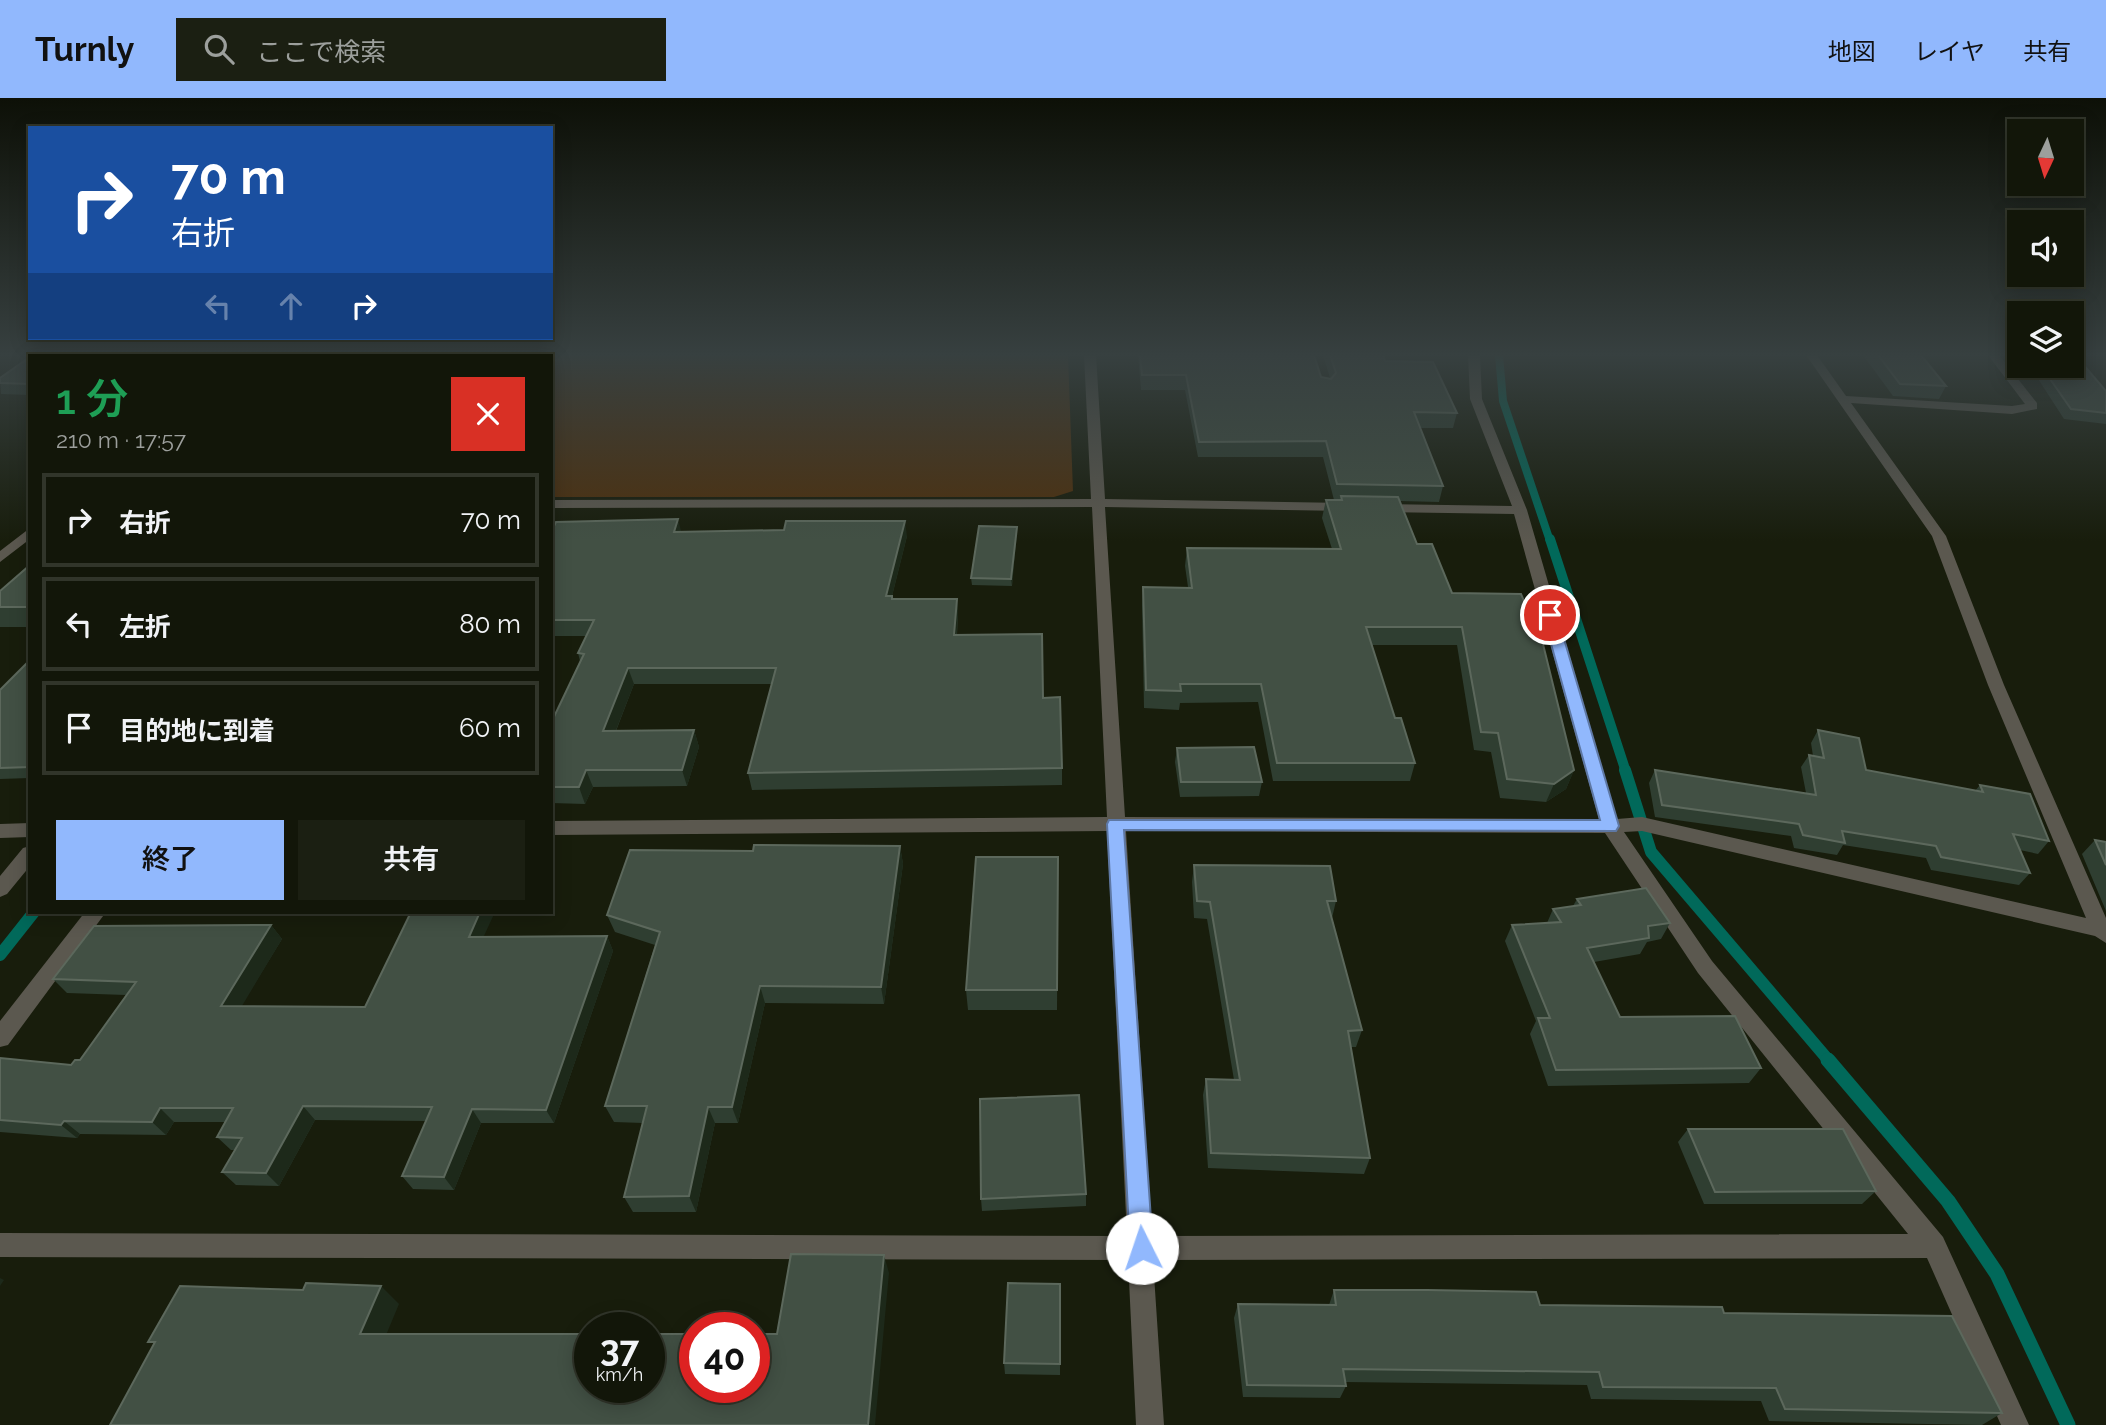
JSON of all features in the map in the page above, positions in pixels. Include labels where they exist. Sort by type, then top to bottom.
[{"type":"street","points":[[1093,417],[1150,1425]]},
{"type":"street","points":[[1483,417],[1520,510],[1611,826],[1705,967],[1934,1246],[2015,1425]]},
{"type":"street","points":[[1855,417],[1939,536],[1996,685],[2104,932]]},
{"type":"street","points":[[553,504],[1097,503],[1520,510]]},
{"type":"street","points":[[0,558],[28,534]]},
{"type":"street","points":[[553,828],[1642,824],[2104,932]]},
{"type":"street","points":[[0,831],[28,830]]},
{"type":"street","points":[[0,890],[28,855]]},
{"type":"street","points":[[0,1038],[94,914]]},
{"type":"street","points":[[0,1245],[1142,1248],[1934,1246]]},
{"type":"shaded area","points":[[553,417],[1070,417],[1073,491],[1054,497],[553,497]]},
{"type":"building","points":[[1194,417],[1416,417],[1443,486],[1337,484],[1326,441],[1199,442]]},
{"type":"building","points":[[1341,496],[1398,497],[1417,544],[1432,544],[1452,593],[1521,594],[1543,644],[1574,770],[1554,784],[1507,779],[1498,733],[1481,732],[1462,627],[1366,627],[1395,718],[1401,718],[1415,763],[1277,763],[1261,684],[1180,684],[1181,691],[1146,690],[1143,587],[1192,588],[1187,548],[1341,549],[1326,500],[1342,500]]},
{"type":"building","points":[[678,519],[674,532],[784,530],[786,521],[905,521],[886,596],[892,596],[892,599],[957,599],[954,635],[1042,634],[1043,698],[1060,697],[1062,768],[748,773],[776,668],[628,668],[603,731],[694,730],[682,770],[586,770],[579,787],[553,787],[553,719],[584,654],[578,653],[594,620],[553,620],[553,528],[556,522]]},
{"type":"building","points":[[979,526],[1017,527],[1011,579],[971,578]]},
{"type":"building","points":[[28,567],[28,607],[0,607],[0,591]]},
{"type":"building","points":[[28,662],[28,767],[0,768],[0,690]]},
{"type":"building","points":[[1818,730],[1859,738],[1866,770],[1983,792],[1980,785],[2030,794],[2049,841],[2013,834],[2030,873],[1941,857],[1936,846],[1842,831],[1845,843],[1803,835],[1799,824],[1662,805],[1655,770],[1816,795],[1809,755],[1824,758]]},
{"type":"building","points":[[1254,747],[1262,782],[1181,782],[1177,748]]},
{"type":"building","points":[[2095,840],[2106,842],[2106,865]]},
{"type":"building","points":[[754,845],[900,846],[881,987],[760,986],[732,1107],[708,1107],[689,1196],[624,1197],[647,1106],[605,1106],[660,932],[607,915],[630,850],[753,851]]},
{"type":"building","points":[[976,857],[1058,857],[1057,990],[966,990]]},
{"type":"building","points":[[1194,865],[1330,866],[1336,901],[1327,901],[1362,1030],[1348,1031],[1370,1158],[1211,1153],[1206,1079],[1240,1080],[1210,902],[1197,901]]},
{"type":"building","points":[[1646,888],[1670,923],[1648,926],[1649,938],[1587,948],[1620,1017],[1735,1016],[1761,1068],[1556,1070],[1538,1018],[1550,1018],[1512,925],[1561,922],[1553,909],[1581,905],[1577,899]]},
{"type":"building","points":[[410,914],[479,914],[469,937],[607,936],[546,1110],[472,1109],[444,1177],[402,1176],[432,1107],[303,1106],[266,1173],[222,1172],[242,1138],[217,1137],[233,1108],[160,1108],[152,1122],[64,1121],[61,1125],[0,1120],[0,1058],[71,1065],[75,1060],[80,1060],[136,982],[53,979],[94,926],[271,925],[221,1006],[365,1007]]},
{"type":"building","points":[[1079,1095],[1086,1194],[981,1199],[980,1099]]},
{"type":"building","points":[[1688,1129],[1843,1129],[1876,1191],[1715,1192]]},
{"type":"building","points":[[791,1254],[884,1255],[868,1425],[110,1425],[155,1342],[148,1342],[180,1286],[303,1290],[306,1283],[381,1286],[360,1334],[574,1334],[574,1403],[665,1403],[665,1334],[679,1334],[679,1403],[770,1403],[770,1334],[777,1334]]},
{"type":"building","points":[[1008,1283],[1060,1284],[1060,1364],[1004,1363]]},
{"type":"building","points":[[1334,1290],[1536,1292],[1540,1305],[1722,1307],[1724,1313],[1952,1316],[2002,1413],[1785,1409],[1776,1388],[1603,1387],[1599,1372],[1343,1369],[1346,1386],[1247,1385],[1238,1304],[1336,1305]]},
{"type":"waterway","points":[[1508,417],[1550,541]]},
{"type":"waterway","points":[[1550,539],[1626,772]]},
{"type":"waterway","points":[[1625,770],[1651,852],[1830,1062]]},
{"type":"waterway","points":[[0,955],[32,914]]},
{"type":"waterway","points":[[1828,1060],[1948,1201],[1997,1274],[2068,1425]]},
{"type":"route","points":[[1142,1248],[1115,824],[1611,826],[1550,615]]}]
